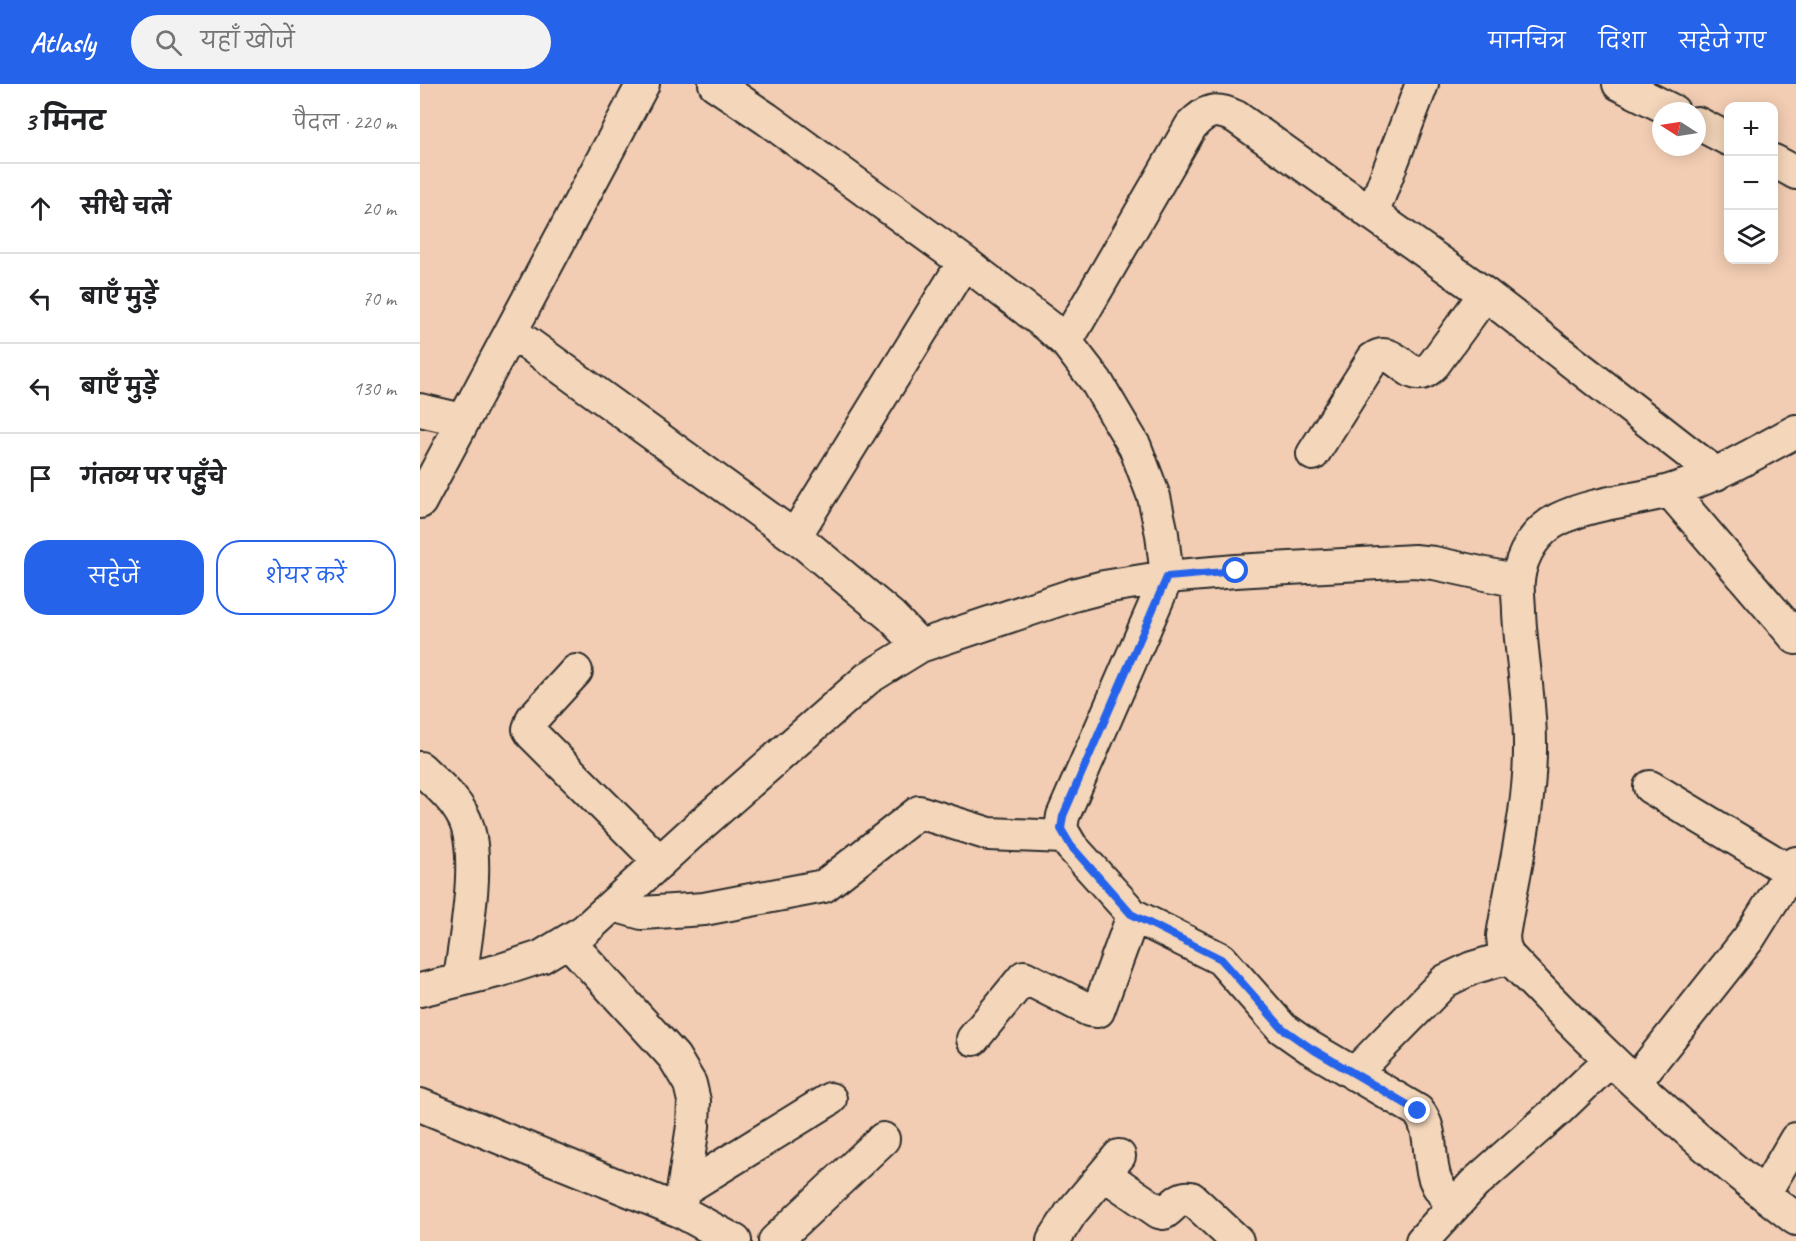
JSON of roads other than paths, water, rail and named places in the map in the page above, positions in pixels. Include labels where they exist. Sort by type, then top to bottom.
[{"type":"street","points":[[420,502],[643,84]]},
{"type":"street","points":[[1370,213],[1376,204],[1422,84]]},
{"type":"street","points":[[1619,84],[1655,102]]},
{"type":"street","points":[[734,89],[964,262],[1066,342],[1096,381],[1135,447],[1154,497],[1162,534],[1167,577],[1063,816],[1061,829],[1064,837],[1131,914],[1221,959],[1282,1028],[1309,1047],[1418,1111],[1425,1119],[1428,1130],[1434,1178],[1440,1191],[1454,1206]]},
{"type":"street","points":[[1066,342],[1191,126],[1201,116],[1212,111],[1226,113],[1236,117],[1485,294],[1716,474]]},
{"type":"street","points":[[1706,128],[1724,137]]},
{"type":"street","points":[[1778,163],[1796,172]]},
{"type":"street","points":[[795,536],[964,262]]},
{"type":"street","points":[[1313,454],[1373,359],[1384,354],[1415,372],[1421,373],[1427,370],[1434,364],[1485,294]]},
{"type":"street","points":[[512,332],[795,536],[891,616],[920,646]]},
{"type":"street","points":[[420,410],[463,420]]},
{"type":"street","points":[[1796,431],[1716,474],[1670,491],[1588,508],[1559,519],[1542,530],[1532,543],[1523,560],[1518,580],[1520,633],[1530,744],[1527,788],[1503,936],[1509,957],[1610,1059],[1688,1131],[1796,1219]]},
{"type":"street","points":[[1670,491],[1796,638]]},
{"type":"street","points":[[420,990],[501,970],[541,957],[584,931],[868,678],[920,646],[1073,595],[1104,587],[1167,577],[1414,561],[1434,562],[1518,580]]},
{"type":"street","points":[[576,671],[533,718],[529,729],[660,862]]},
{"type":"street","points":[[420,768],[445,791],[464,817],[472,841],[473,870],[460,980]]},
{"type":"street","points":[[1635,1082],[1749,938],[1794,870],[1650,787]]},
{"type":"street","points":[[613,905],[642,913],[704,909],[824,886],[919,812],[989,834],[1064,837]]},
{"type":"street","points":[[973,1039],[1024,977],[1089,1010],[1098,1011],[1130,924],[1131,914]]},
{"type":"street","points":[[568,941],[674,1057],[690,1084],[694,1101],[693,1126],[682,1201]]},
{"type":"street","points":[[1354,1074],[1445,981],[1472,968],[1509,957]]},
{"type":"street","points":[[1422,1241],[1474,1184],[1559,1109],[1610,1059]]},
{"type":"street","points":[[682,1201],[830,1099]]},
{"type":"street","points":[[420,1105],[682,1201],[735,1241]]},
{"type":"street","points":[[775,1241],[883,1138]]},
{"type":"street","points":[[1764,1194],[1796,1139]]},
{"type":"street","points":[[1053,1241],[1071,1213],[1111,1165],[1159,1212],[1164,1213],[1184,1197],[1191,1198],[1237,1241]]}]
